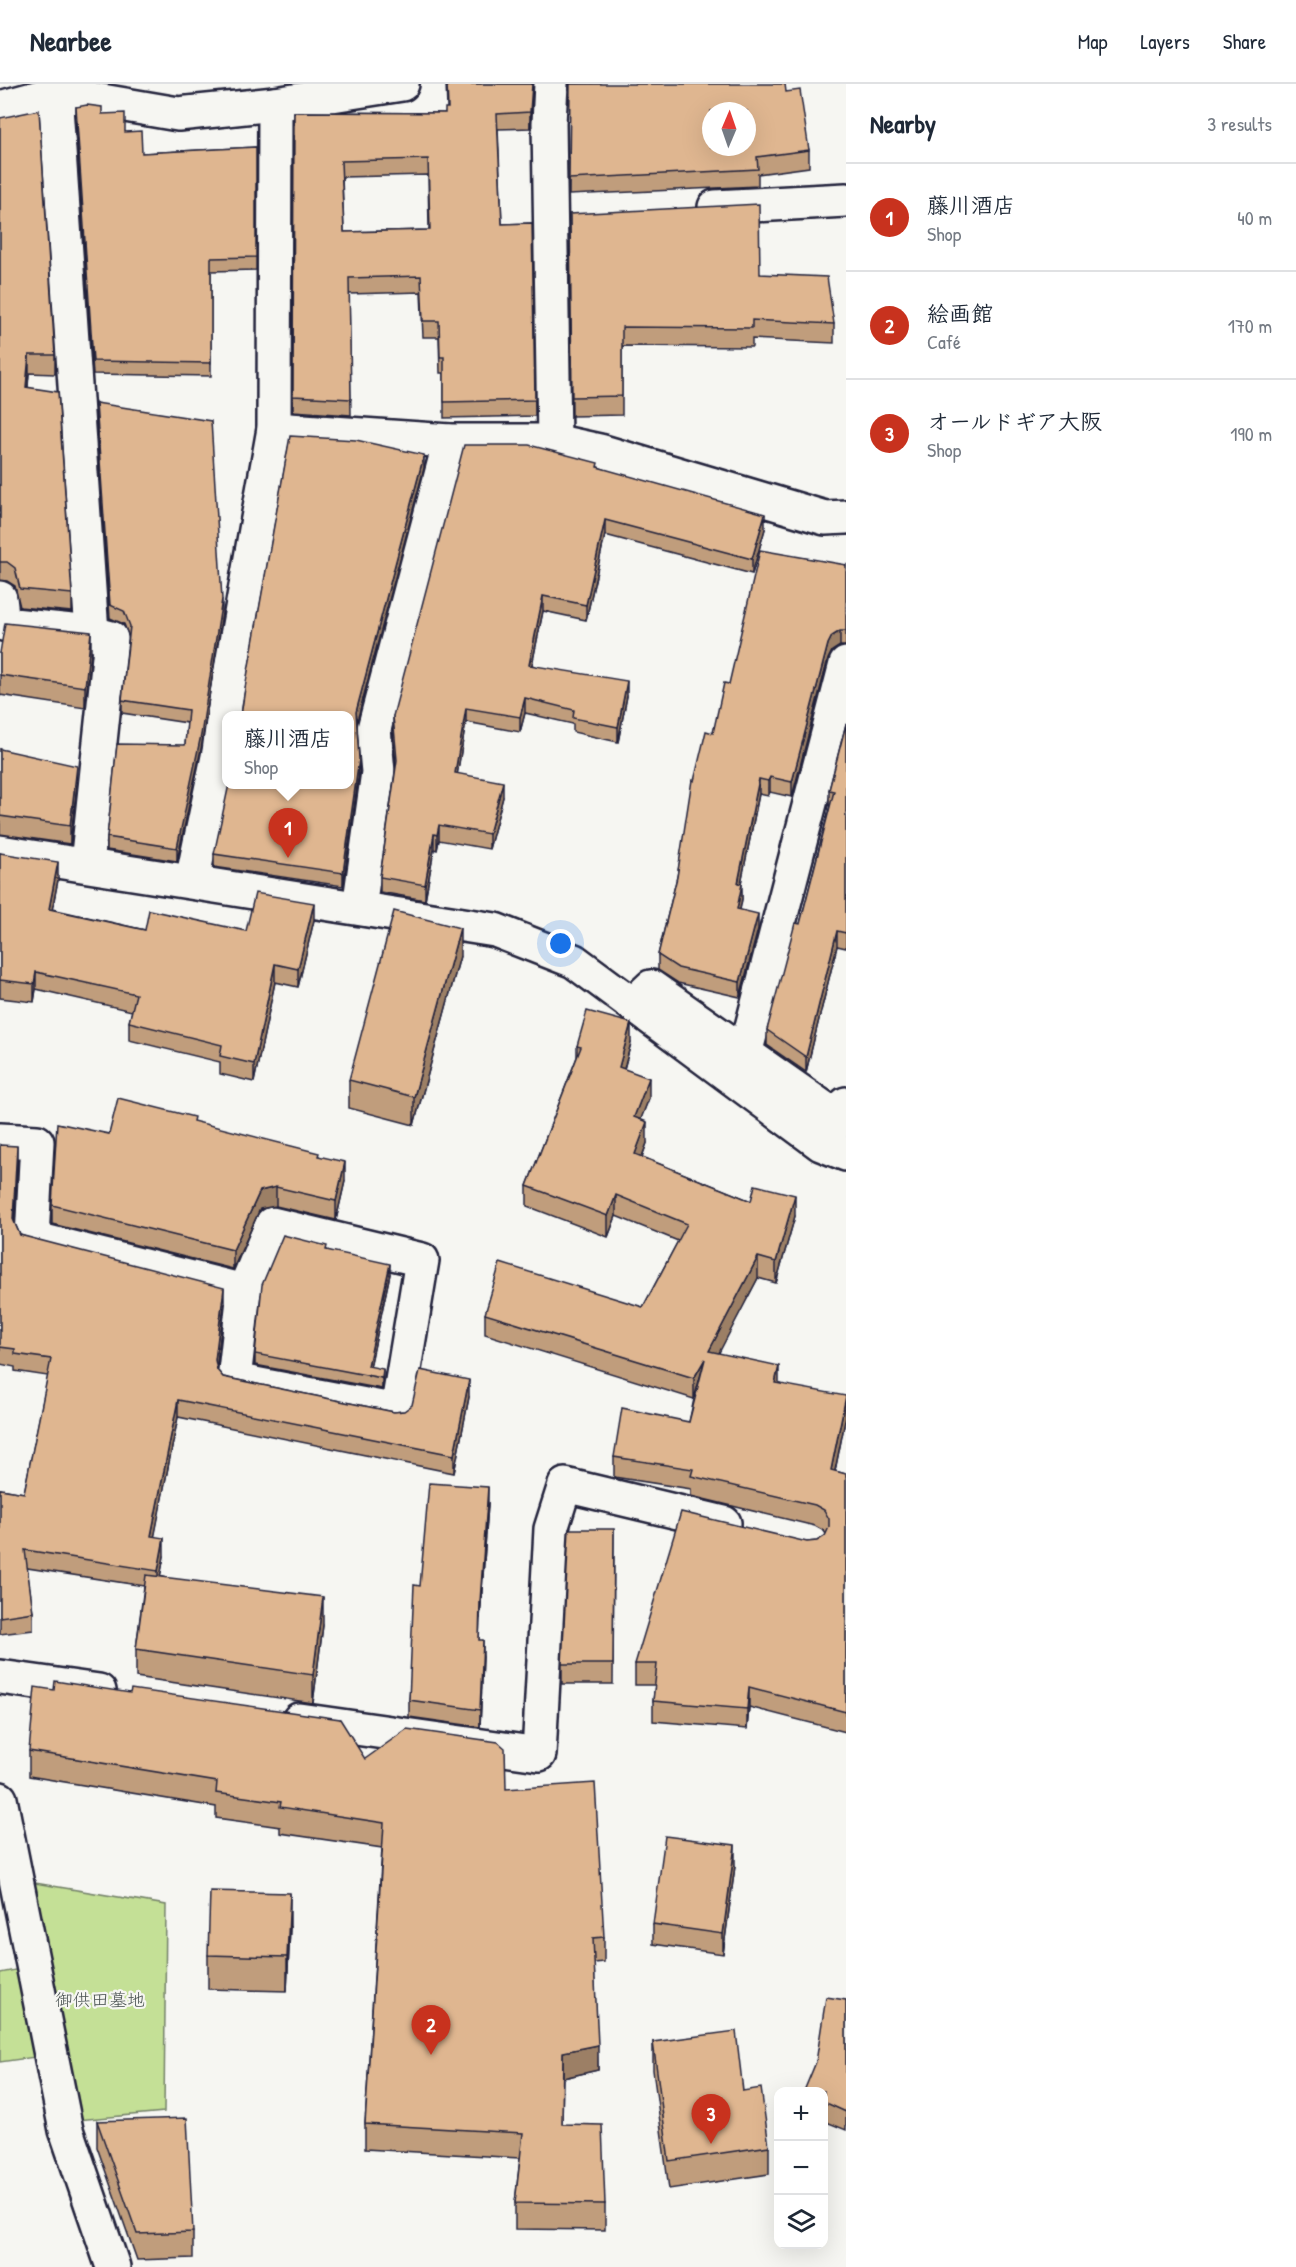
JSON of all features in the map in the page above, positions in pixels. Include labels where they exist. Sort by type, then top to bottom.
[{"type":"street","points":[[0,108],[55,93],[178,114],[275,104],[402,84]]},
{"type":"street","points":[[551,84],[554,441]]},
{"type":"street","points":[[55,93],[92,633]]},
{"type":"street","points":[[225,711],[274,429],[275,104]]},
{"type":"street","points":[[684,208],[846,200]]},
{"type":"street","points":[[551,215],[584,213]]},
{"type":"street","points":[[274,429],[450,441],[554,441],[600,451],[825,519],[846,517]]},
{"type":"street","points":[[359,908],[364,770],[450,441]]},
{"type":"street","points":[[0,598],[3,624],[92,633],[111,638],[87,864]]},
{"type":"street","points":[[745,1054],[844,675]]},
{"type":"street","points":[[192,881],[222,757]]},
{"type":"street","points":[[0,852],[495,930],[574,961],[820,1144],[846,1154]]},
{"type":"street","points":[[633,1004],[651,987],[842,1121],[846,1104]]},
{"type":"street","points":[[0,1140],[37,1142],[32,1238],[244,1291]]},
{"type":"street","points":[[272,1224],[422,1260],[397,1411],[234,1380],[244,1291],[272,1224]]},
{"type":"street","points":[[269,1715],[539,1754],[551,1529],[565,1485],[756,1530]]},
{"type":"street","points":[[0,1677],[129,1695]]},
{"type":"street","points":[[0,1799],[6,1872],[66,2130],[113,2267]]},
{"type":"green space","name":"御供田墓地","points":[[29,1882],[166,1905],[164,2112],[77,2120],[63,2053],[0,2062],[0,1973],[45,1964]]},
{"type":"building","points":[[447,84],[532,84],[530,112],[497,114],[502,224],[532,223],[535,400],[444,402],[444,357],[440,357],[439,321],[423,321],[421,276],[349,278],[351,399],[293,396],[294,112],[445,113],[445,108],[448,108]],"holes":[[[428,159],[430,230],[344,232],[341,161]]]},
{"type":"building","points":[[570,84],[785,84],[786,92],[800,90],[809,150],[757,157],[758,169],[569,179]]},
{"type":"building","points":[[87,105],[102,107],[102,114],[125,113],[125,132],[141,131],[142,153],[256,147],[256,257],[211,258],[211,363],[93,361],[76,107]]},
{"type":"building","points":[[39,110],[55,355],[29,355],[26,387],[58,392],[72,594],[20,589],[15,568],[7,562],[0,562],[0,118]]},
{"type":"building","points":[[759,204],[760,274],[827,277],[834,324],[752,320],[752,328],[622,327],[622,396],[572,397],[570,214]]},
{"type":"building","points":[[96,403],[211,421],[222,599],[201,735],[177,848],[107,837],[117,744],[185,745],[188,710],[122,700],[130,626],[124,611],[110,605]]},
{"type":"building","points":[[290,436],[356,440],[424,455],[356,712],[359,759],[343,873],[214,854],[228,789],[354,789],[354,711],[242,711]]},
{"type":"building","points":[[464,445],[529,445],[598,463],[597,467],[765,514],[752,559],[605,520],[586,605],[543,596],[529,665],[627,681],[618,727],[573,718],[574,710],[525,698],[520,717],[466,708],[455,773],[503,782],[489,834],[439,825],[437,835],[434,834],[425,885],[380,877],[397,760],[393,716]]},
{"type":"building","points":[[760,550],[846,565],[846,631],[840,631],[832,636],[828,644],[792,782],[770,777],[768,781],[759,779],[738,883],[742,884],[737,909],[758,914],[740,982],[678,968],[658,955],[677,877],[692,780],[694,781],[706,731],[713,733],[724,683],[729,684]]},
{"type":"building","points":[[5,623],[91,632],[85,687],[0,675],[0,653]]},
{"type":"building","points":[[846,724],[846,933],[837,931],[806,1057],[767,1030],[795,923],[800,924],[834,791],[829,790]]},
{"type":"building","points":[[0,749],[77,766],[70,826],[0,816]]},
{"type":"building","points":[[0,853],[58,862],[49,909],[145,930],[149,910],[246,931],[255,893],[314,903],[298,969],[275,964],[254,1064],[220,1056],[222,1045],[129,1022],[136,994],[36,972],[34,984],[0,980]]},
{"type":"building","points":[[394,911],[460,928],[414,1097],[349,1080]]},
{"type":"building","points":[[587,1011],[631,1023],[619,1067],[649,1078],[634,1117],[647,1122],[635,1154],[751,1201],[755,1185],[795,1195],[776,1262],[758,1257],[709,1351],[779,1366],[775,1383],[846,1396],[831,1470],[846,1474],[846,1712],[749,1687],[747,1709],[653,1701],[657,1664],[635,1664],[681,1512],[807,1542],[817,1541],[825,1536],[829,1527],[829,1519],[824,1510],[815,1505],[691,1476],[693,1469],[614,1457],[622,1408],[689,1422],[705,1359],[694,1378],[485,1314],[500,1263],[643,1307],[687,1224],[616,1195],[608,1216],[527,1186],[581,1047],[577,1046]]},
{"type":"building","points":[[118,1098],[194,1117],[193,1121],[319,1153],[318,1156],[345,1162],[336,1201],[276,1187],[260,1191],[233,1250],[52,1205],[57,1123],[109,1134]]},
{"type":"building","points":[[0,1145],[17,1146],[13,1219],[20,1235],[224,1288],[215,1360],[217,1370],[223,1377],[394,1412],[404,1411],[412,1405],[420,1370],[469,1380],[454,1455],[178,1400],[151,1536],[164,1538],[158,1571],[25,1550],[33,1612],[0,1617],[0,1489],[24,1493],[51,1359],[15,1354],[15,1349],[0,1347]]},
{"type":"building","points":[[283,1235],[327,1246],[326,1250],[390,1264],[368,1366],[383,1369],[382,1378],[255,1354],[262,1285]]},
{"type":"building","points":[[429,1483],[488,1487],[480,1602],[479,1640],[483,1640],[480,1710],[409,1700],[414,1585],[420,1586]]},
{"type":"building","points":[[569,1529],[614,1529],[613,1664],[562,1664]]},
{"type":"building","points":[[146,1575],[323,1597],[313,1675],[136,1649]]},
{"type":"building","points":[[55,1681],[130,1693],[131,1689],[340,1719],[365,1759],[407,1729],[498,1742],[505,1748],[506,1789],[595,1783],[604,1937],[593,1938],[598,2045],[563,2052],[562,2124],[602,2125],[605,2204],[515,2203],[523,2133],[365,2124],[384,1823],[280,1807],[281,1802],[216,1793],[217,1782],[29,1751],[35,1687],[54,1690]]},
{"type":"building","points":[[665,1836],[735,1845],[723,1934],[653,1924]]},
{"type":"building","points":[[210,1891],[290,1893],[287,1957],[208,1955]]},
{"type":"building","points":[[826,1997],[846,2000],[846,2112],[828,2104],[828,2087],[806,2087],[816,2062]]},
{"type":"building","points":[[736,2031],[743,2091],[761,2088],[769,2146],[669,2161],[653,2042]]},
{"type":"building","points":[[187,2118],[193,2232],[137,2234],[97,2121]]},
{"type":"place","name":"藤川酒店","points":[[288,858]]},
{"type":"place","name":"絵画館","points":[[431,2055]]},
{"type":"place","name":"オールドギア大阪","points":[[711,2144]]}]
